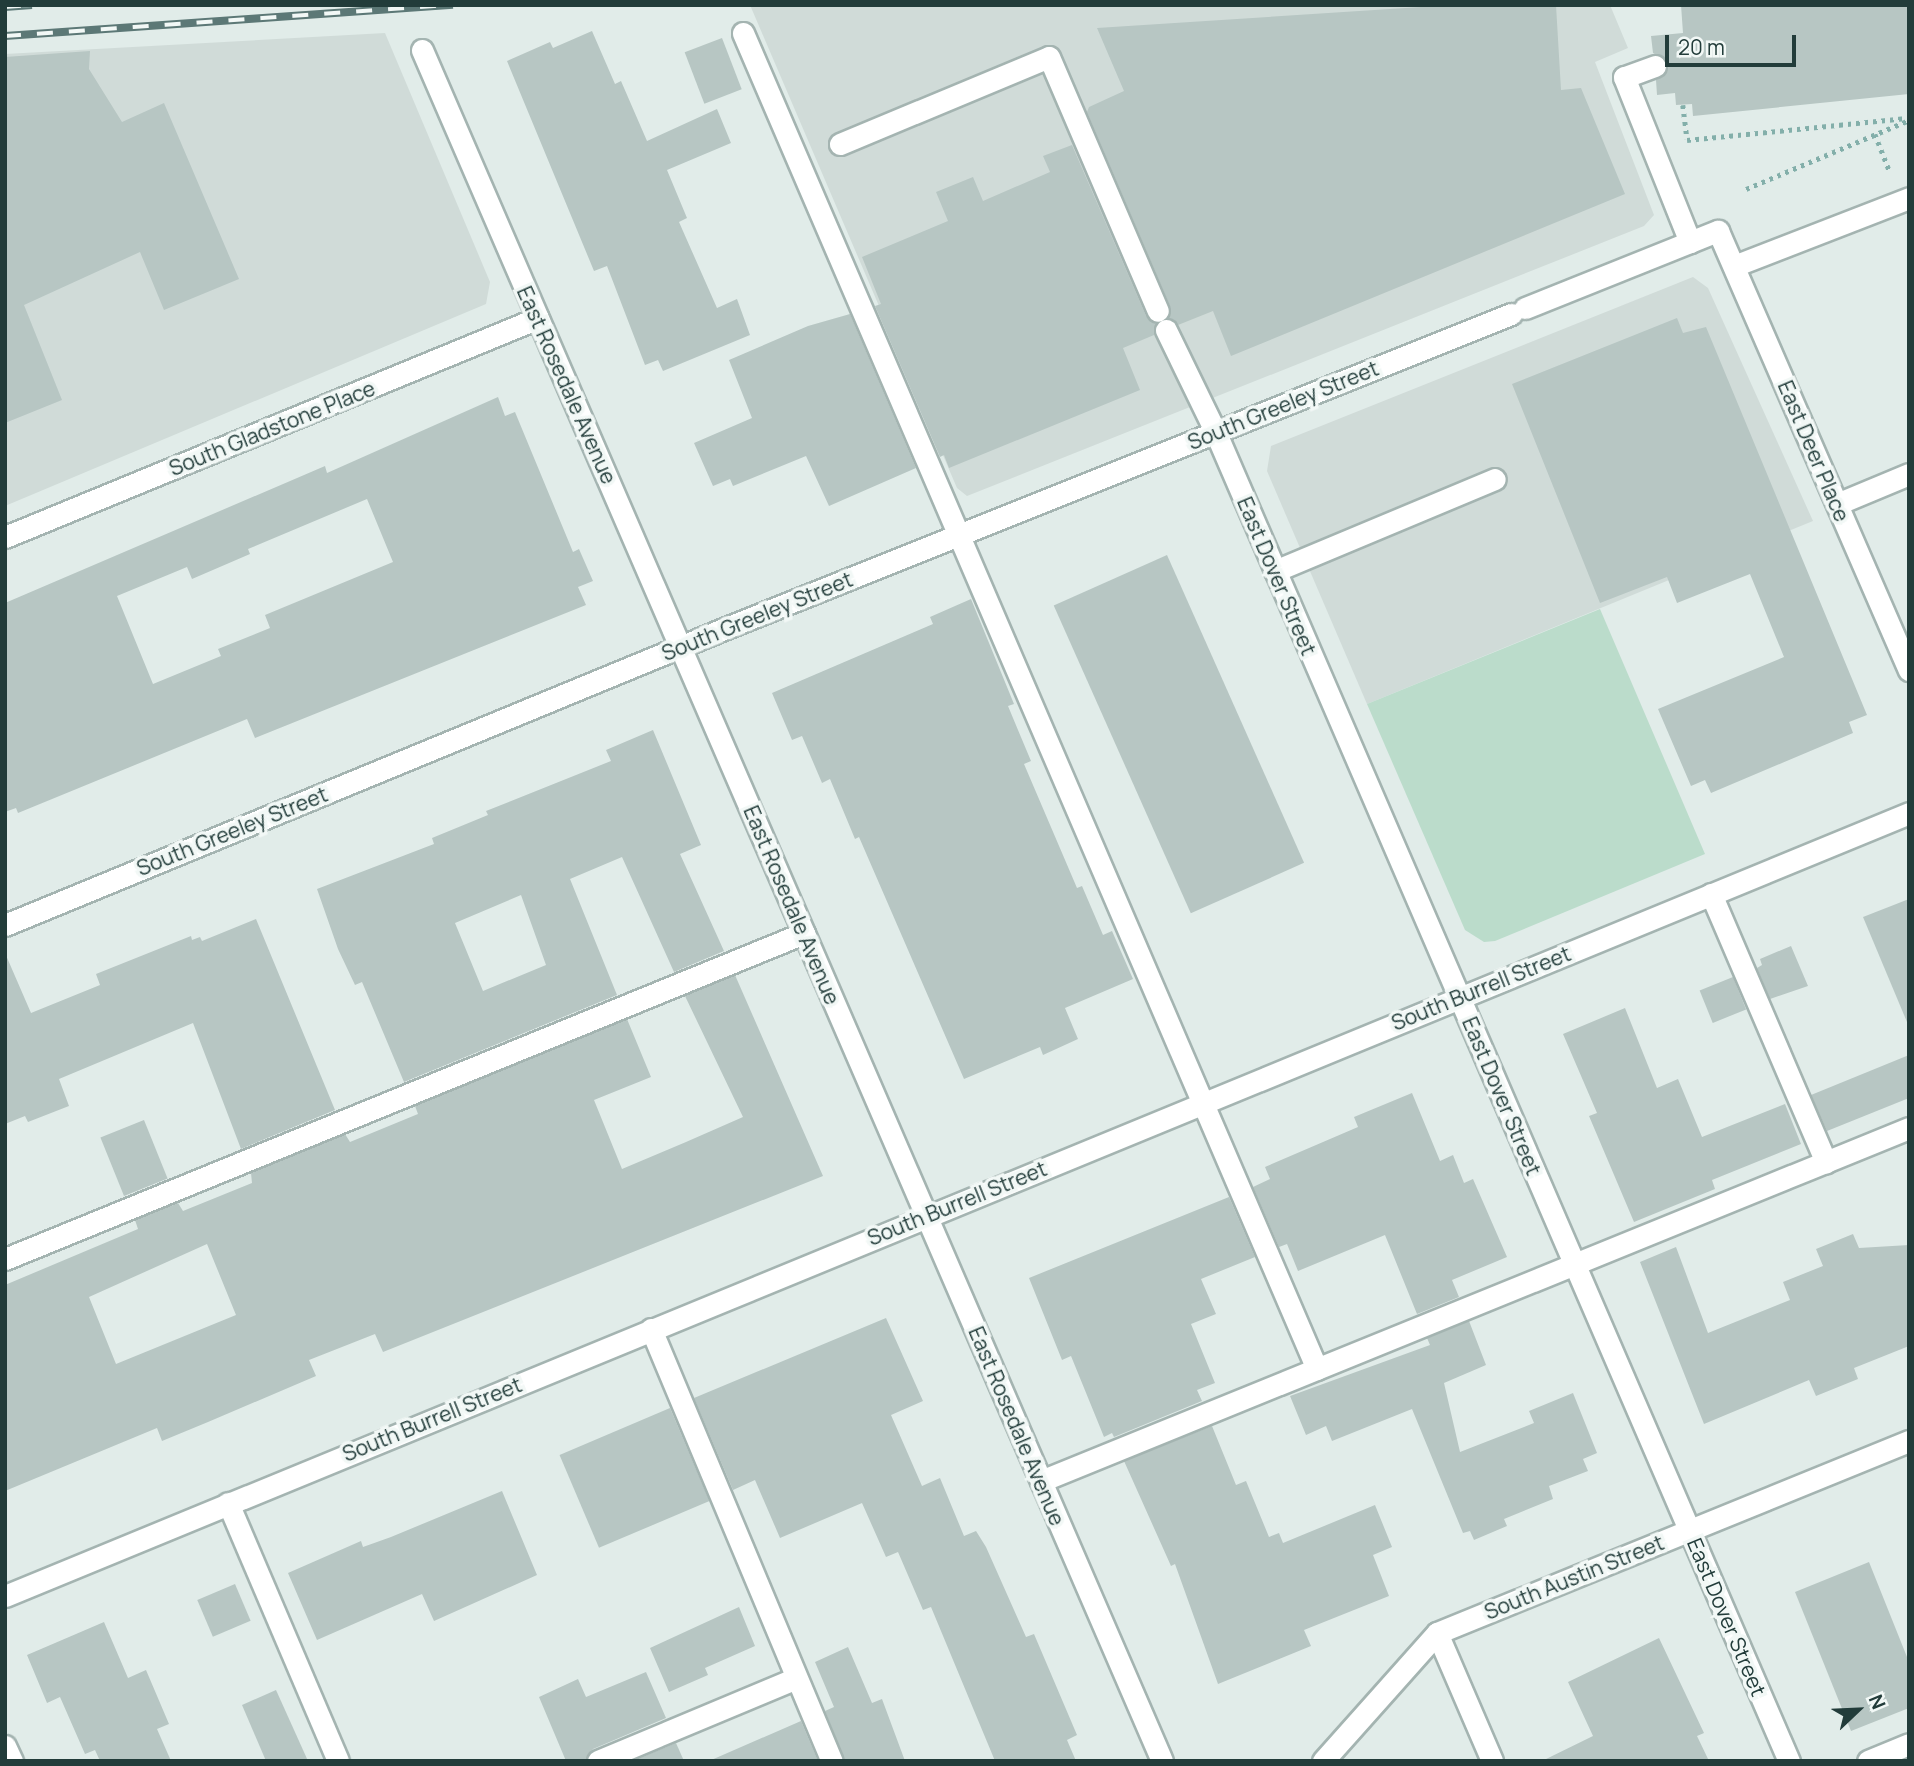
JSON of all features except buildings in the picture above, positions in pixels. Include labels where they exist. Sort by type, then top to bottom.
[{"type":"street","points":[[743,33],[961,533],[1317,1369]]},
{"type":"street","name":"East Rosedale Avenue","points":[[422,50],[1162,1761]]},
{"type":"street","name":"East Dover Street","points":[[840,144],[1049,57],[1162,321],[1215,431],[1789,1761]]},
{"type":"street","points":[[1655,66],[1623,77],[1690,243]]},
{"type":"street","points":[[1734,266],[1909,198]]},
{"type":"street","name":"South Greeley Street","points":[[5,925],[961,533],[1718,231]]},
{"type":"street","name":"East Deer Place","points":[[1718,231],[1909,670]]},
{"type":"street","name":"South Gladstone Place","points":[[5,537],[538,318]]},
{"type":"street","points":[[1837,505],[1909,474]]},
{"type":"street","points":[[1275,571],[1495,479]]},
{"type":"street","name":"South Burrell Street","points":[[5,1596],[1909,813]]},
{"type":"street","points":[[1711,894],[1826,1162]]},
{"type":"street","points":[[5,1259],[804,933]]},
{"type":"street","points":[[1041,1481],[1909,1128]]},
{"type":"street","points":[[651,1329],[832,1761]]},
{"type":"street","name":"South Austin Street","points":[[1323,1761],[1437,1633],[1909,1441]]},
{"type":"street","points":[[228,1503],[338,1761]]},
{"type":"street","points":[[1437,1633],[1492,1761]]},
{"type":"street","points":[[598,1761],[796,1678]]},
{"type":"street","points":[[1868,1761],[1909,1744]]},
{"type":"street","points":[[5,1746],[12,1761]]},
{"type":"path","points":[[1683,105],[1692,152]]},
{"type":"path","points":[[1688,140],[1909,119]]},
{"type":"path","points":[[1746,189],[1909,119]]},
{"type":"shaded area","points":[[750,5],[1610,5],[1628,48],[1595,62],[1654,215],[1644,226],[967,496],[957,488]]},
{"type":"shaded area","points":[[385,33],[490,282],[486,304],[5,506],[5,54]]},
{"type":"shaded area","points":[[1693,277],[1708,288],[1813,521],[1367,704],[1267,471],[1271,446]]},
{"type":"green space","points":[[1600,609],[1705,854],[1495,941],[1484,942],[1465,930],[1367,704]]},
{"type":"railway","points":[[5,7],[32,5]]},
{"type":"railway","points":[[5,36],[453,5]]}]
